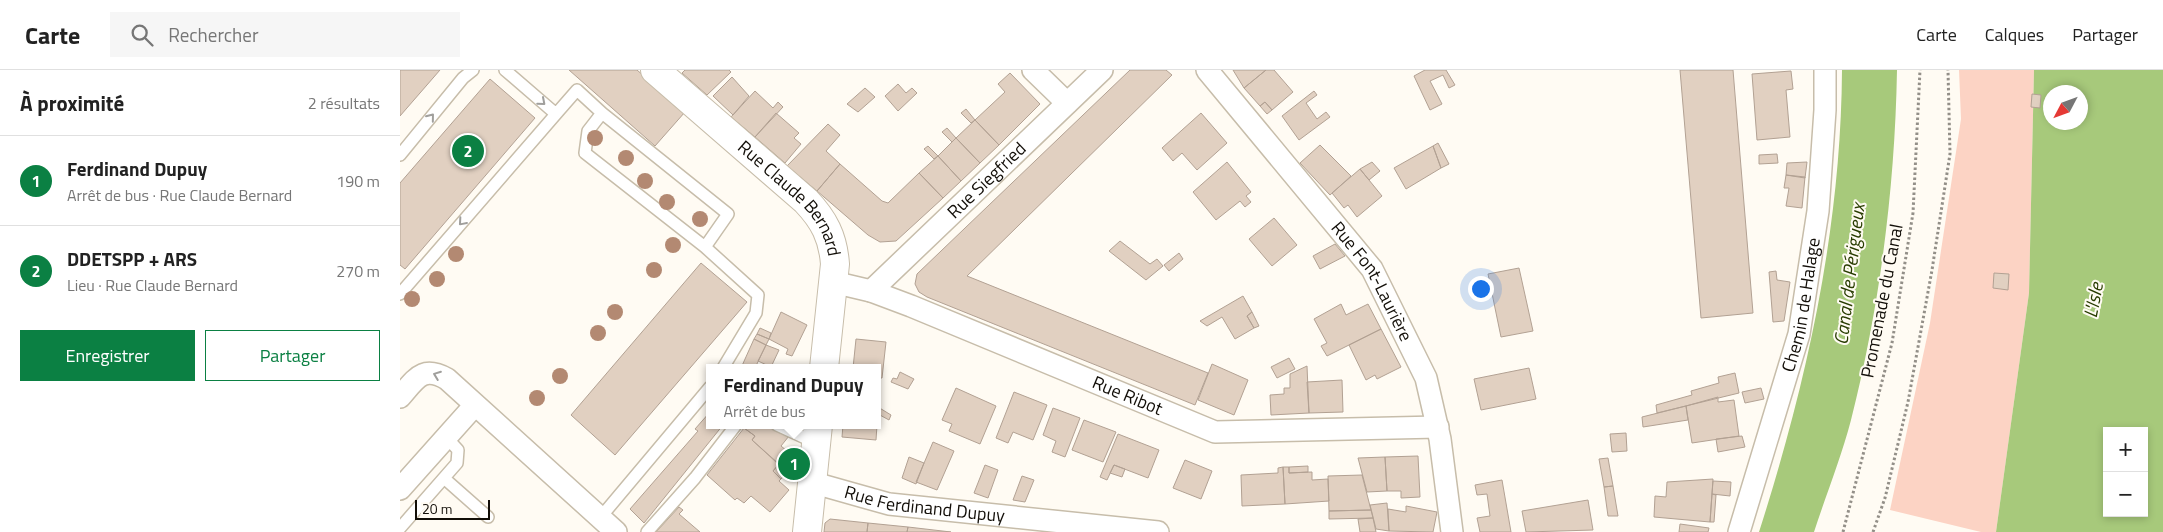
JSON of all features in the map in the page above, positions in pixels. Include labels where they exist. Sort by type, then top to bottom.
[{"type":"main road","name":"Rue Claude Bernard","points":[[656,70],[818,214],[826,225],[834,250],[833,282],[824,364]]},
{"type":"main road","points":[[806,532],[817,434]]},
{"type":"street","points":[[1034,70],[1068,103]]},
{"type":"street","name":"Rue Siegfried","points":[[870,291],[1102,70]]},
{"type":"street","name":"Rue Font-Laurière","points":[[1207,70],[1372,269],[1426,378],[1438,427],[1452,532]]},
{"type":"street","name":"Chemin de Halage","points":[[1740,532],[1799,334],[1818,211],[1825,110],[1824,70]]},
{"type":"street","name":"Rue Ribot","points":[[833,282],[870,291],[1215,432],[1438,427]]},
{"type":"street","points":[[400,397],[419,376],[427,372],[436,373],[447,379],[616,532]]},
{"type":"street","points":[[400,490],[475,405]]},
{"type":"street","name":"Rue Ferdinand Dupuy","points":[[812,484],[889,504],[1158,532]]},
{"type":"lane","points":[[400,155],[463,78],[473,70]]},
{"type":"lane","points":[[505,70],[556,114]]},
{"type":"lane","points":[[400,294],[577,90],[602,113],[728,214],[705,247]]},
{"type":"lane","points":[[602,113],[588,131],[585,153],[705,247],[758,295],[756,313],[725,364]]},
{"type":"lane","points":[[600,518],[706,392]]},
{"type":"lane","points":[[647,532],[695,478],[733,429]]},
{"type":"lane","points":[[795,429],[817,434]]},
{"type":"lane","points":[[400,528],[445,479],[457,463],[458,450],[446,437]]},
{"type":"lane","points":[[445,479],[488,517]]},
{"type":"path","name":"Promenade du Canal","points":[[1843,532],[1892,343],[1913,213],[1920,70]]},
{"type":"path","points":[[1873,532],[1885,498],[1908,402],[1932,270],[1950,154],[1948,70]]},
{"type":"shaded area","points":[[1959,70],[2034,70],[2029,293],[1996,532],[1981,532],[1890,510],[1930,323],[1961,119]]},
{"type":"water","name":"Canal de Périgueux","points":[[1842,70],[1897,70],[1893,158],[1878,290],[1851,420],[1814,532],[1759,532],[1792,419],[1818,304],[1835,188]]},
{"type":"water","name":"L'Isle","points":[[2034,70],[2163,70],[2163,532],[1996,532],[2029,293]]},
{"type":"building","points":[[400,70],[440,70],[400,116]]},
{"type":"building","points":[[569,70],[637,70],[685,112],[655,146]]},
{"type":"building","points":[[685,70],[729,70],[731,72],[707,95],[682,73]]},
{"type":"building","points":[[1130,70],[1166,70],[1172,75],[967,276],[1208,373],[1195,405],[927,297],[919,292],[915,284],[917,274]]},
{"type":"building","points":[[1233,70],[1266,70],[1244,88]]},
{"type":"building","points":[[1266,70],[1274,70],[1293,92],[1272,110],[1265,102],[1260,106],[1244,88]]},
{"type":"building","points":[[1425,70],[1446,70],[1455,85],[1449,88],[1443,75],[1430,81],[1442,104],[1430,110],[1414,76]]},
{"type":"building","points":[[1680,70],[1733,70],[1753,313],[1701,318]]},
{"type":"building","points":[[1791,71],[1793,89],[1786,90],[1790,137],[1757,140],[1752,74]]},
{"type":"building","points":[[1010,73],[1040,104],[999,145],[975,120],[1005,92],[998,84]]},
{"type":"building","points":[[732,77],[749,96],[733,115],[713,96]]},
{"type":"building","points":[[490,79],[535,118],[405,269],[400,265],[400,183]]},
{"type":"building","points":[[898,84],[906,93],[912,88],[917,93],[898,111],[885,96]]},
{"type":"building","points":[[865,88],[875,97],[858,112],[847,104]]},
{"type":"building","points":[[755,91],[773,108],[778,102],[783,107],[755,137],[731,117]]},
{"type":"building","points":[[1314,91],[1317,95],[1306,103],[1317,119],[1326,112],[1330,117],[1299,140],[1282,116]]},
{"type":"building","points":[[2032,94],[2041,95],[2040,108],[2031,107]]},
{"type":"building","points":[[1265,102],[1272,110],[1267,114],[1260,106]]},
{"type":"building","points":[[966,109],[975,120],[971,123],[961,113]]},
{"type":"building","points":[[776,113],[799,133],[794,138],[801,144],[785,163],[755,137]]},
{"type":"building","points":[[1201,113],[1227,143],[1197,170],[1182,153],[1173,161],[1162,148]]},
{"type":"building","points":[[975,120],[999,145],[980,163],[956,138]]},
{"type":"building","points":[[828,124],[840,135],[826,151],[840,164],[817,191],[787,166]]},
{"type":"building","points":[[947,128],[956,138],[952,142],[942,132]]},
{"type":"building","points":[[956,138],[980,163],[961,181],[938,156]]},
{"type":"building","points":[[1438,143],[1449,164],[1441,168],[1433,146]]},
{"type":"building","points":[[1320,145],[1351,176],[1330,195],[1300,163]]},
{"type":"building","points":[[928,146],[938,156],[934,159],[924,149]]},
{"type":"building","points":[[1433,146],[1441,168],[1406,189],[1394,168]]},
{"type":"building","points":[[1777,154],[1778,163],[1759,164],[1759,155]]},
{"type":"building","points":[[938,156],[961,181],[943,198],[919,173]]},
{"type":"building","points":[[1227,162],[1251,192],[1246,196],[1251,202],[1245,207],[1240,201],[1216,220],[1193,192]]},
{"type":"building","points":[[1372,162],[1380,171],[1369,180],[1360,169]]},
{"type":"building","points":[[1807,162],[1805,178],[1786,175],[1787,163]]},
{"type":"building","points":[[840,164],[882,201],[888,203],[919,173],[943,198],[896,241],[880,242],[868,235],[817,191]]},
{"type":"building","points":[[1360,169],[1382,196],[1357,217],[1348,205],[1344,208],[1332,193]]},
{"type":"building","points":[[1786,175],[1805,177],[1802,208],[1786,206],[1789,188],[1784,188]]},
{"type":"building","points":[[1274,218],[1297,245],[1272,266],[1249,239]]},
{"type":"building","points":[[1120,241],[1150,264],[1157,259],[1163,266],[1146,280],[1109,251]]},
{"type":"building","points":[[1335,244],[1345,256],[1320,269],[1313,256]]},
{"type":"building","points":[[1179,253],[1183,259],[1169,271],[1164,265]]},
{"type":"building","points":[[701,263],[747,302],[615,455],[571,415]]},
{"type":"building","points":[[1519,268],[1533,331],[1501,337],[1488,274]]},
{"type":"building","points":[[1776,271],[1777,280],[1790,282],[1784,321],[1773,322],[1769,272]]},
{"type":"building","points":[[1994,273],[2009,274],[2008,290],[1993,288]]},
{"type":"building","points":[[1243,296],[1252,312],[1247,316],[1254,328],[1235,339],[1222,317],[1207,326],[1200,321]]},
{"type":"building","points":[[1341,304],[1346,315],[1368,304],[1381,329],[1327,356],[1321,346],[1327,343],[1314,319]]},
{"type":"building","points":[[781,312],[807,325],[792,356],[786,354],[788,349],[769,339]]},
{"type":"building","points":[[1252,312],[1259,326],[1254,328],[1247,316]]},
{"type":"building","points":[[760,328],[771,333],[769,339],[757,334]]},
{"type":"building","points":[[1381,329],[1401,367],[1377,379],[1375,375],[1366,380],[1349,345]]},
{"type":"building","points":[[757,334],[769,339],[766,345],[754,339]]},
{"type":"building","points":[[754,339],[766,345],[757,364],[743,364]]},
{"type":"building","points":[[856,339],[886,342],[882,378],[881,364],[853,364]]},
{"type":"building","points":[[766,345],[779,350],[772,364],[764,364],[758,361]]},
{"type":"building","points":[[1289,358],[1295,369],[1277,378],[1271,367]]},
{"type":"building","points":[[1212,364],[1248,380],[1234,415],[1198,400]]},
{"type":"building","points":[[1307,366],[1309,413],[1271,415],[1270,395],[1284,394],[1284,388],[1290,388],[1290,374]]},
{"type":"building","points":[[1529,368],[1536,399],[1481,410],[1474,379]]},
{"type":"building","points":[[900,372],[914,379],[908,389],[891,382],[893,378],[897,379]]},
{"type":"building","points":[[1735,373],[1739,393],[1657,413],[1656,405],[1692,395],[1691,391],[1719,383],[1718,377]]},
{"type":"building","points":[[1342,380],[1343,412],[1309,413],[1307,382]]},
{"type":"building","points":[[956,388],[996,406],[980,444],[949,431],[952,424],[942,420]]},
{"type":"building","points":[[1761,388],[1764,399],[1745,403],[1742,392]]},
{"type":"building","points":[[1014,392],[1047,405],[1033,440],[1013,432],[1008,443],[996,438]]},
{"type":"building","points":[[1718,397],[1718,402],[1734,400],[1739,436],[1692,443],[1686,406]]},
{"type":"building","points":[[1686,406],[1688,420],[1643,427],[1642,417]]},
{"type":"building","points":[[1053,408],[1080,418],[1065,457],[1052,452],[1056,441],[1043,435]]},
{"type":"building","points":[[881,409],[891,415],[889,420],[881,416]]},
{"type":"building","points":[[706,417],[706,429],[720,429],[644,523],[630,509],[698,431],[695,429]]},
{"type":"building","points":[[1084,420],[1116,432],[1103,462],[1072,450]]},
{"type":"building","points":[[743,429],[745,429],[755,436],[752,440],[779,464],[773,471],[781,479],[779,481],[789,490],[770,512],[751,496],[744,503],[737,498],[735,500],[707,475]]},
{"type":"building","points":[[745,429],[774,429],[789,436],[781,446],[787,451],[777,463],[752,440],[755,436]]},
{"type":"building","points":[[843,429],[877,429],[876,440],[842,437]]},
{"type":"building","points":[[1626,433],[1627,451],[1612,452],[1610,434]]},
{"type":"building","points":[[1118,434],[1159,450],[1148,478],[1114,465],[1107,480],[1100,477]]},
{"type":"building","points":[[1742,436],[1745,447],[1718,452],[1716,439]]},
{"type":"building","points":[[933,442],[954,451],[937,490],[916,482]]},
{"type":"building","points":[[1418,456],[1420,497],[1401,498],[1401,491],[1387,491],[1385,457]]},
{"type":"building","points":[[909,457],[924,463],[916,484],[902,478]]},
{"type":"building","points":[[1385,457],[1387,491],[1367,492],[1358,458]]},
{"type":"building","points":[[1608,458],[1613,486],[1604,487],[1599,459]]},
{"type":"building","points":[[1185,460],[1212,471],[1201,499],[1173,488]]},
{"type":"building","points":[[779,464],[787,472],[781,479],[773,471]]},
{"type":"building","points":[[985,465],[998,470],[988,498],[974,493]]},
{"type":"building","points":[[1114,465],[1125,469],[1122,477],[1110,473]]},
{"type":"building","points":[[1308,466],[1308,472],[1289,473],[1289,467]]},
{"type":"building","points":[[1283,467],[1285,504],[1242,506],[1241,475],[1278,473],[1278,468]]},
{"type":"building","points":[[1283,467],[1289,467],[1289,473],[1312,472],[1312,480],[1328,479],[1329,501],[1285,504]]},
{"type":"building","points":[[1362,475],[1371,510],[1329,511],[1328,476]]},
{"type":"building","points":[[1022,476],[1034,480],[1025,502],[1013,500]]},
{"type":"building","points":[[1713,479],[1710,522],[1654,517],[1655,496],[1666,497],[1667,482]]},
{"type":"building","points":[[1502,480],[1511,532],[1480,532],[1477,518],[1490,516],[1487,494],[1477,495],[1475,485]]},
{"type":"building","points":[[1713,481],[1731,482],[1730,496],[1712,494]]},
{"type":"building","points":[[1613,486],[1618,516],[1608,516],[1604,487]]},
{"type":"building","points":[[1712,494],[1716,495],[1714,522],[1710,522]]},
{"type":"building","points":[[1588,500],[1593,530],[1526,532],[1522,511]]},
{"type":"building","points":[[1387,503],[1389,531],[1376,529],[1370,505]]},
{"type":"building","points":[[1406,506],[1437,512],[1433,532],[1389,531],[1388,509],[1406,512]]},
{"type":"building","points":[[679,507],[683,510],[679,514],[700,532],[656,532]]},
{"type":"building","points":[[1371,510],[1373,518],[1329,519],[1329,511]]},
{"type":"building","points":[[1373,518],[1376,532],[1360,532],[1358,519]]},
{"type":"building","points":[[830,519],[868,523],[867,532],[824,532],[825,523]]},
{"type":"building","points":[[868,523],[908,527],[907,532],[867,532]]},
{"type":"building","points":[[1680,524],[1709,528],[1708,532],[1679,532]]},
{"type":"building","points":[[908,527],[951,532],[907,532]]},
{"type":"place","name":"DDETSPP + ARS","points":[[468,151]]},
{"type":"place","name":"Ferdinand Dupuy","points":[[794,464]]}]
